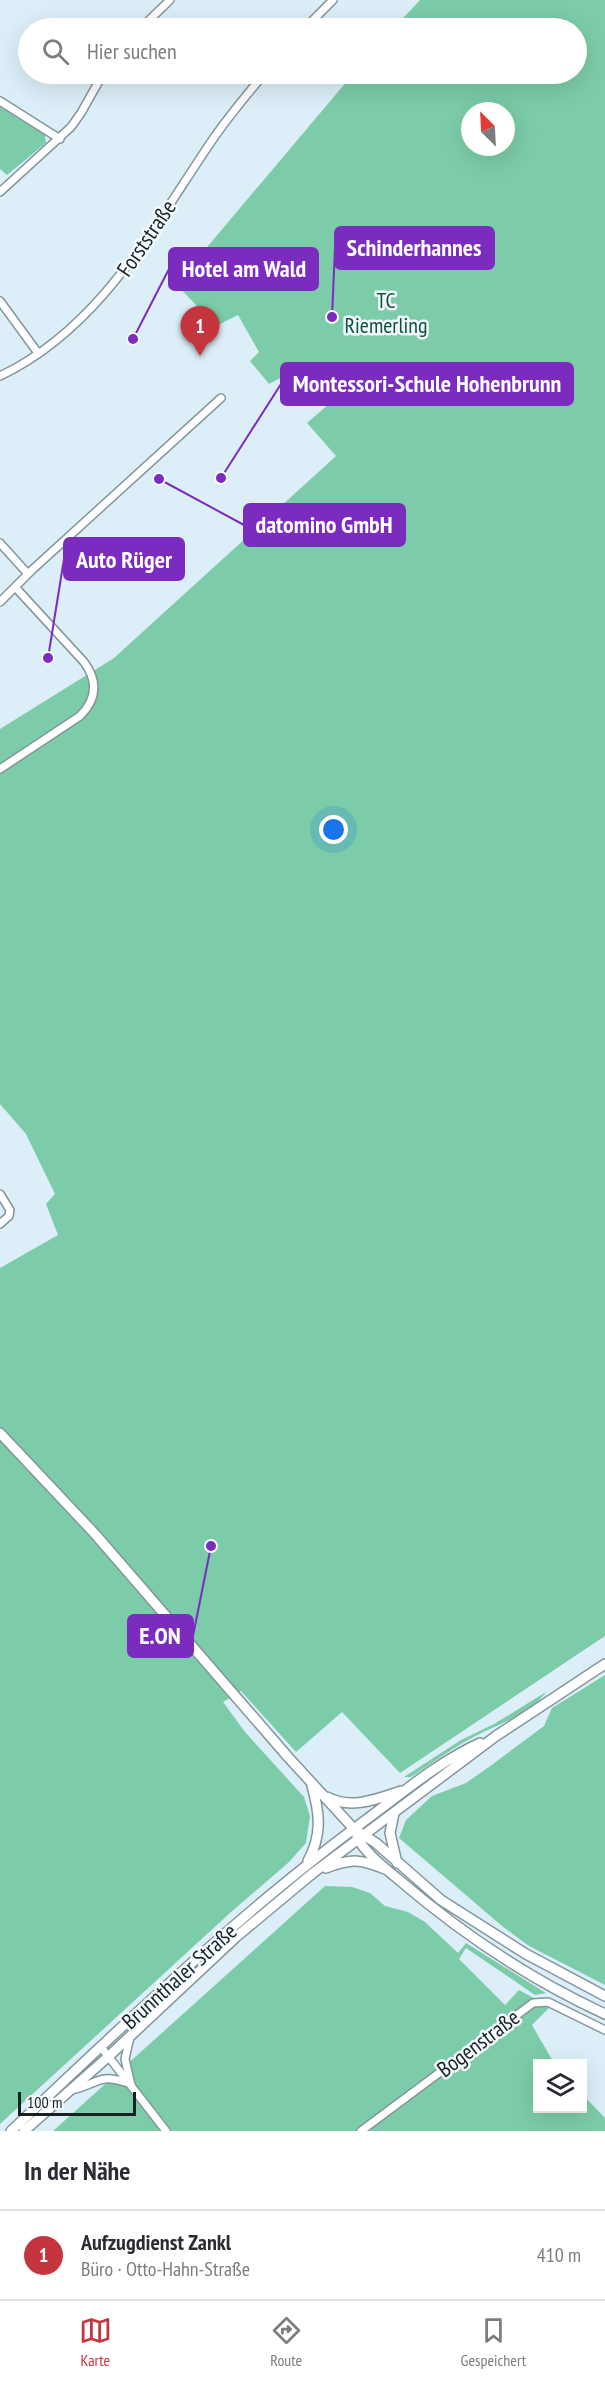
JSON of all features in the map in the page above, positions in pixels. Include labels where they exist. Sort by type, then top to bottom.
[{"type":"main road","points":[[0,1433],[94,1534],[311,1783],[362,1837],[388,1870],[435,1911],[492,1951],[554,1988],[605,2014]]},
{"type":"main road","points":[[496,1736],[605,1665]]},
{"type":"main road","name":"Brunnthaler Straße","points":[[11,2131],[228,1929],[307,1864],[468,1748],[496,1736]]},
{"type":"main road","name":"Brunnthaler Straße","points":[[24,2131],[130,2037],[236,1937],[313,1873],[496,1736]]},
{"type":"main road","points":[[307,1864],[320,1827],[311,1783]]},
{"type":"main road","points":[[320,1793],[334,1800],[352,1803],[369,1801],[409,1789]]},
{"type":"main road","points":[[394,1813],[390,1833],[398,1863]]},
{"type":"main road","points":[[362,1837],[441,1899],[490,1932],[559,1974],[605,1996]]},
{"type":"main road","points":[[313,1873],[351,1860],[363,1860],[388,1870]]},
{"type":"street","points":[[151,18],[170,0]]},
{"type":"street","points":[[315,18],[333,0]]},
{"type":"street","points":[[0,192],[60,139],[81,113],[97,84]]},
{"type":"street","name":"Forststraße","points":[[0,376],[20,366],[74,326],[109,291],[213,139],[256,84]]},
{"type":"street","points":[[0,101],[60,139]]},
{"type":"street","points":[[0,301],[38,353]]},
{"type":"street","points":[[0,602],[221,398]]},
{"type":"street","points":[[0,543],[28,574]]},
{"type":"street","points":[[0,769],[80,716],[88,708],[94,695],[93,675],[84,662],[16,588]]},
{"type":"street","points":[[0,1194],[10,1210],[9,1216],[0,1224]]},
{"type":"street","name":"Bogenstraße","points":[[361,2131],[533,2003],[548,2002],[605,2030]]},
{"type":"street","points":[[130,2037],[125,2059],[131,2084]]},
{"type":"street","points":[[101,2047],[166,2131]]},
{"type":"street","points":[[70,2091],[100,2079],[113,2078],[131,2084]]},
{"type":"green space","name":"TC Riemerling","points":[[420,0],[605,0],[605,1636],[400,1773],[342,1712],[296,1752],[241,1691],[223,1702],[245,1732],[304,1797],[310,1816],[306,1843],[288,1863],[231,1912],[0,2124],[0,1268],[58,1235],[46,1204],[55,1194],[26,1134],[0,1104],[0,729],[114,658],[336,456],[307,423],[337,397],[309,363],[269,384],[250,361],[259,352],[238,315],[216,326],[176,284],[345,84],[587,84],[587,18],[403,18]]},
{"type":"green space","points":[[0,107],[45,135],[46,143],[7,175],[0,169]]},
{"type":"green space","points":[[605,1675],[605,1985],[529,1946],[502,1926],[399,1838],[406,1820],[432,1796],[466,1783],[544,1726],[552,1708]]},
{"type":"green space","points":[[546,1692],[521,1714],[462,1743],[411,1777],[404,1777],[461,1740],[494,1724]]},
{"type":"green space","points":[[325,1886],[352,1887],[370,1893],[385,1906],[408,1912],[425,1922],[458,1953],[466,1943],[546,1993],[535,1995],[466,1948],[459,1959],[505,2005],[519,1990],[550,2007],[532,2025],[552,2059],[533,2059],[533,2113],[587,2113],[587,2099],[605,2118],[605,2131],[53,2131]]},
{"type":"place","name":"Schinderhannes","points":[[332,317]]},
{"type":"place","name":"Hotel am Wald","points":[[133,339]]},
{"type":"place","name":"Aufzugdienst Zankl","points":[[200,356]]},
{"type":"place","name":"Montessori-Schule Hohenbrunn","points":[[221,478]]},
{"type":"place","name":"datomino GmbH","points":[[159,479]]},
{"type":"place","name":"Auto Rüger","points":[[48,658]]},
{"type":"place","name":"E.ON","points":[[211,1546]]}]
